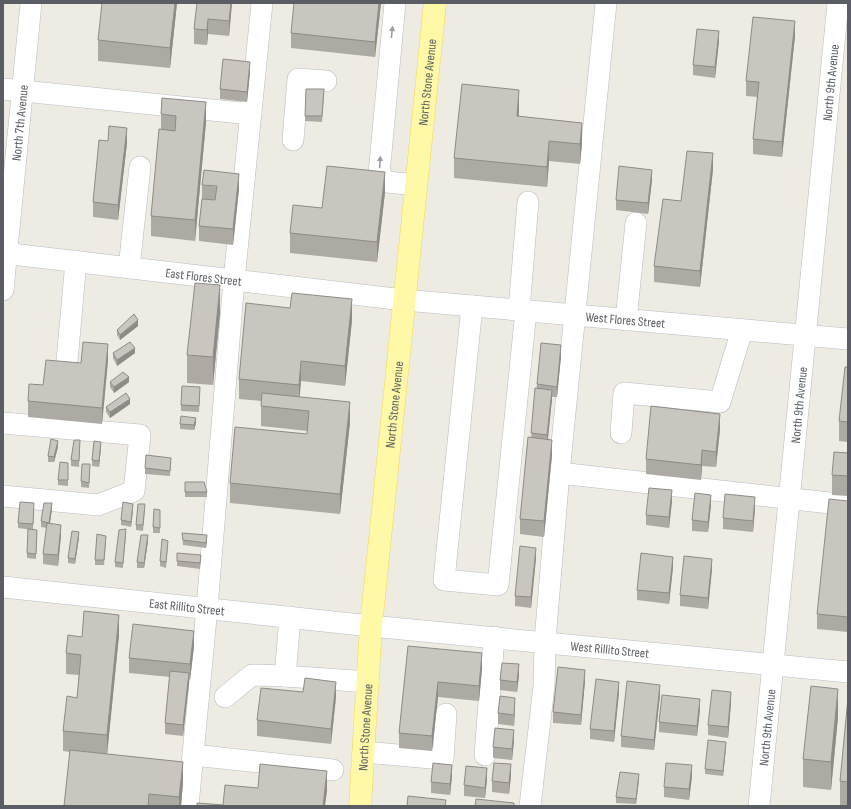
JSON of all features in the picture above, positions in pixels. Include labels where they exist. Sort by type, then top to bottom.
[{"type":"main road","name":"North Stone Avenue","points":[[360,806],[371,626],[435,3]]},
{"type":"street","name":"North 7th Avenue","points":[[3,290],[13,90],[31,3]]},
{"type":"street","points":[[188,806],[207,608],[234,280],[262,3]]},
{"type":"street","points":[[395,3],[379,174],[387,182],[416,185]]},
{"type":"street","points":[[530,806],[544,686],[545,641],[559,473],[606,3]]},
{"type":"street","name":"North 9th Avenue","points":[[759,806],[838,3]]},
{"type":"street","points":[[843,3],[848,4]]},
{"type":"street","points":[[293,140],[298,79],[326,81]]},
{"type":"street","points":[[13,90],[251,114]]},
{"type":"street","points":[[130,268],[140,167]]},
{"type":"street","points":[[472,306],[444,580],[498,585],[522,310],[528,202]]},
{"type":"street","points":[[626,320],[636,223]]},
{"type":"street","name":"East Flores Street","points":[[5,253],[404,300]]},
{"type":"street","points":[[66,372],[76,262]]},
{"type":"street","name":"West Flores Street","points":[[404,300],[848,339]]},
{"type":"street","points":[[621,433],[624,393],[720,402],[742,330]]},
{"type":"street","points":[[3,423],[140,436],[134,491],[98,506],[3,496]]},
{"type":"street","points":[[559,473],[790,500],[848,505]]},
{"type":"street","name":"East Rillito Street","points":[[3,587],[371,626]]},
{"type":"street","points":[[285,676],[290,617]]},
{"type":"street","name":"West Rillito Street","points":[[371,626],[545,641],[848,672]]},
{"type":"street","points":[[485,755],[494,637]]},
{"type":"street","points":[[225,697],[252,675],[368,682]]},
{"type":"street","points":[[364,752],[443,759],[446,714]]},
{"type":"street","points":[[193,754],[333,770]]},
{"type":"building","points":[[102,3],[175,3],[170,48],[98,40]]},
{"type":"building","points":[[197,3],[231,3],[229,21],[208,19],[207,30],[194,29]]},
{"type":"building","points":[[294,3],[379,3],[375,42],[291,33]]},
{"type":"building","points":[[753,17],[795,21],[782,142],[753,139],[759,82],[746,81]]},
{"type":"building","points":[[697,29],[719,31],[715,67],[693,65]]},
{"type":"building","points":[[223,59],[250,62],[247,92],[220,89]]},
{"type":"building","points":[[462,84],[519,90],[517,116],[582,123],[580,144],[549,141],[547,167],[454,158]]},
{"type":"building","points":[[306,89],[324,89],[322,116],[305,116]]},
{"type":"building","points":[[162,98],[206,102],[195,220],[151,216],[159,129],[175,131],[176,116],[161,114]]},
{"type":"building","points":[[109,126],[127,128],[118,205],[93,202],[99,140],[108,141]]},
{"type":"building","points":[[687,151],[713,153],[700,271],[654,266],[663,199],[681,201]]},
{"type":"building","points":[[327,166],[385,172],[377,242],[290,233],[293,205],[322,208]]},
{"type":"building","points":[[619,166],[652,170],[648,203],[616,200]]},
{"type":"building","points":[[204,170],[239,174],[233,229],[199,226],[202,199],[215,200],[217,186],[202,185]]},
{"type":"building","points":[[195,283],[220,285],[213,357],[187,355]]},
{"type":"building","points":[[292,293],[352,299],[345,366],[301,361],[299,385],[239,379],[246,303],[290,308]]},
{"type":"building","points":[[134,314],[138,320],[120,335],[117,330]]},
{"type":"building","points":[[83,342],[108,344],[102,408],[28,401],[29,384],[43,385],[46,360],[81,363]]},
{"type":"building","points":[[130,342],[135,348],[117,360],[113,353]]},
{"type":"building","points":[[541,343],[561,345],[557,387],[537,384]]},
{"type":"building","points":[[845,367],[848,367],[848,422],[839,421]]},
{"type":"building","points":[[123,372],[129,377],[114,387],[110,382]]},
{"type":"building","points":[[182,386],[200,387],[199,406],[181,405]]},
{"type":"building","points":[[535,388],[552,390],[547,435],[531,433]]},
{"type":"building","points":[[126,393],[130,399],[110,412],[106,407]]},
{"type":"building","points":[[262,393],[350,402],[340,494],[230,483],[235,427],[307,434],[309,411],[261,406]]},
{"type":"building","points":[[651,406],[720,414],[716,452],[702,450],[701,465],[646,459]]},
{"type":"building","points":[[181,416],[196,418],[194,425],[180,424]]},
{"type":"building","points":[[528,437],[552,440],[544,521],[520,519]]},
{"type":"building","points":[[51,439],[58,441],[54,457],[48,456]]},
{"type":"building","points":[[74,440],[80,440],[79,461],[71,460]]},
{"type":"building","points":[[94,441],[101,442],[99,461],[92,460]]},
{"type":"building","points":[[834,452],[848,453],[848,476],[832,475]]},
{"type":"building","points":[[146,455],[171,458],[170,471],[145,468]]},
{"type":"building","points":[[60,462],[68,463],[68,480],[58,480]]},
{"type":"building","points":[[82,464],[90,464],[89,483],[81,481]]},
{"type":"building","points":[[185,482],[204,482],[207,492],[185,492]]},
{"type":"building","points":[[649,488],[672,490],[669,517],[646,515]]},
{"type":"building","points":[[695,493],[711,495],[708,522],[692,520]]},
{"type":"building","points":[[725,494],[755,497],[753,521],[723,518]]},
{"type":"building","points":[[829,499],[848,501],[848,617],[817,614]]},
{"type":"building","points":[[20,502],[34,503],[33,524],[18,523]]},
{"type":"building","points":[[123,502],[133,504],[131,522],[121,520]]},
{"type":"building","points":[[44,503],[52,503],[49,523],[41,521]]},
{"type":"building","points":[[138,504],[145,504],[143,525],[136,525]]},
{"type":"building","points":[[154,509],[160,510],[160,528],[153,527]]},
{"type":"building","points":[[47,523],[61,525],[58,555],[43,554]]},
{"type":"building","points":[[28,529],[37,530],[36,554],[27,553]]},
{"type":"building","points":[[126,529],[123,563],[115,562],[119,530]]},
{"type":"building","points":[[72,531],[79,532],[75,559],[68,558]]},
{"type":"building","points":[[182,533],[207,535],[206,543],[183,540]]},
{"type":"building","points":[[97,534],[106,536],[104,560],[95,560]]},
{"type":"building","points":[[141,535],[148,535],[144,563],[137,562]]},
{"type":"building","points":[[162,539],[168,541],[166,562],[160,561]]},
{"type":"building","points":[[520,546],[536,548],[531,597],[515,596]]},
{"type":"building","points":[[177,553],[201,555],[200,563],[177,561]]},
{"type":"building","points":[[641,553],[673,557],[669,593],[637,590]]},
{"type":"building","points":[[684,556],[712,559],[708,598],[680,595]]},
{"type":"building","points":[[84,611],[119,615],[107,735],[63,731],[67,696],[77,698],[81,655],[66,653],[68,635],[82,637]]},
{"type":"building","points":[[133,624],[194,631],[190,664],[129,658]]},
{"type":"building","points":[[408,646],[482,653],[479,686],[438,682],[432,736],[399,733]]},
{"type":"building","points":[[502,663],[519,664],[517,682],[500,680]]},
{"type":"building","points":[[558,667],[585,670],[581,715],[553,712]]},
{"type":"building","points":[[170,671],[189,673],[183,725],[165,723]]},
{"type":"building","points":[[305,678],[336,682],[331,729],[257,720],[261,688],[303,692]]},
{"type":"building","points":[[596,679],[619,682],[614,731],[590,729]]},
{"type":"building","points":[[627,681],[660,685],[654,740],[621,736]]},
{"type":"building","points":[[811,686],[838,689],[831,762],[803,759]]},
{"type":"building","points":[[712,690],[731,692],[728,727],[708,725]]},
{"type":"building","points":[[662,695],[700,699],[697,726],[659,722]]},
{"type":"building","points":[[500,696],[515,698],[514,715],[498,713]]},
{"type":"building","points":[[848,698],[848,782],[840,781]]},
{"type":"building","points":[[495,728],[514,730],[512,749],[493,747]]},
{"type":"building","points":[[708,740],[726,742],[723,771],[705,769]]},
{"type":"building","points":[[70,750],[183,762],[179,797],[149,794],[148,806],[64,806]]},
{"type":"building","points":[[433,763],[452,765],[450,784],[431,782]]},
{"type":"building","points":[[494,763],[511,764],[509,783],[492,781]]},
{"type":"building","points":[[666,763],[692,765],[689,789],[664,787]]},
{"type":"building","points":[[260,764],[327,771],[323,806],[197,806],[197,803],[223,805],[225,785],[258,788]]},
{"type":"building","points":[[466,766],[487,768],[485,788],[464,785]]},
{"type":"building","points":[[620,772],[639,774],[636,799],[616,797]]},
{"type":"building","points":[[408,796],[446,800],[445,806],[407,806]]},
{"type":"building","points":[[476,799],[514,803],[514,806],[475,806]]}]
